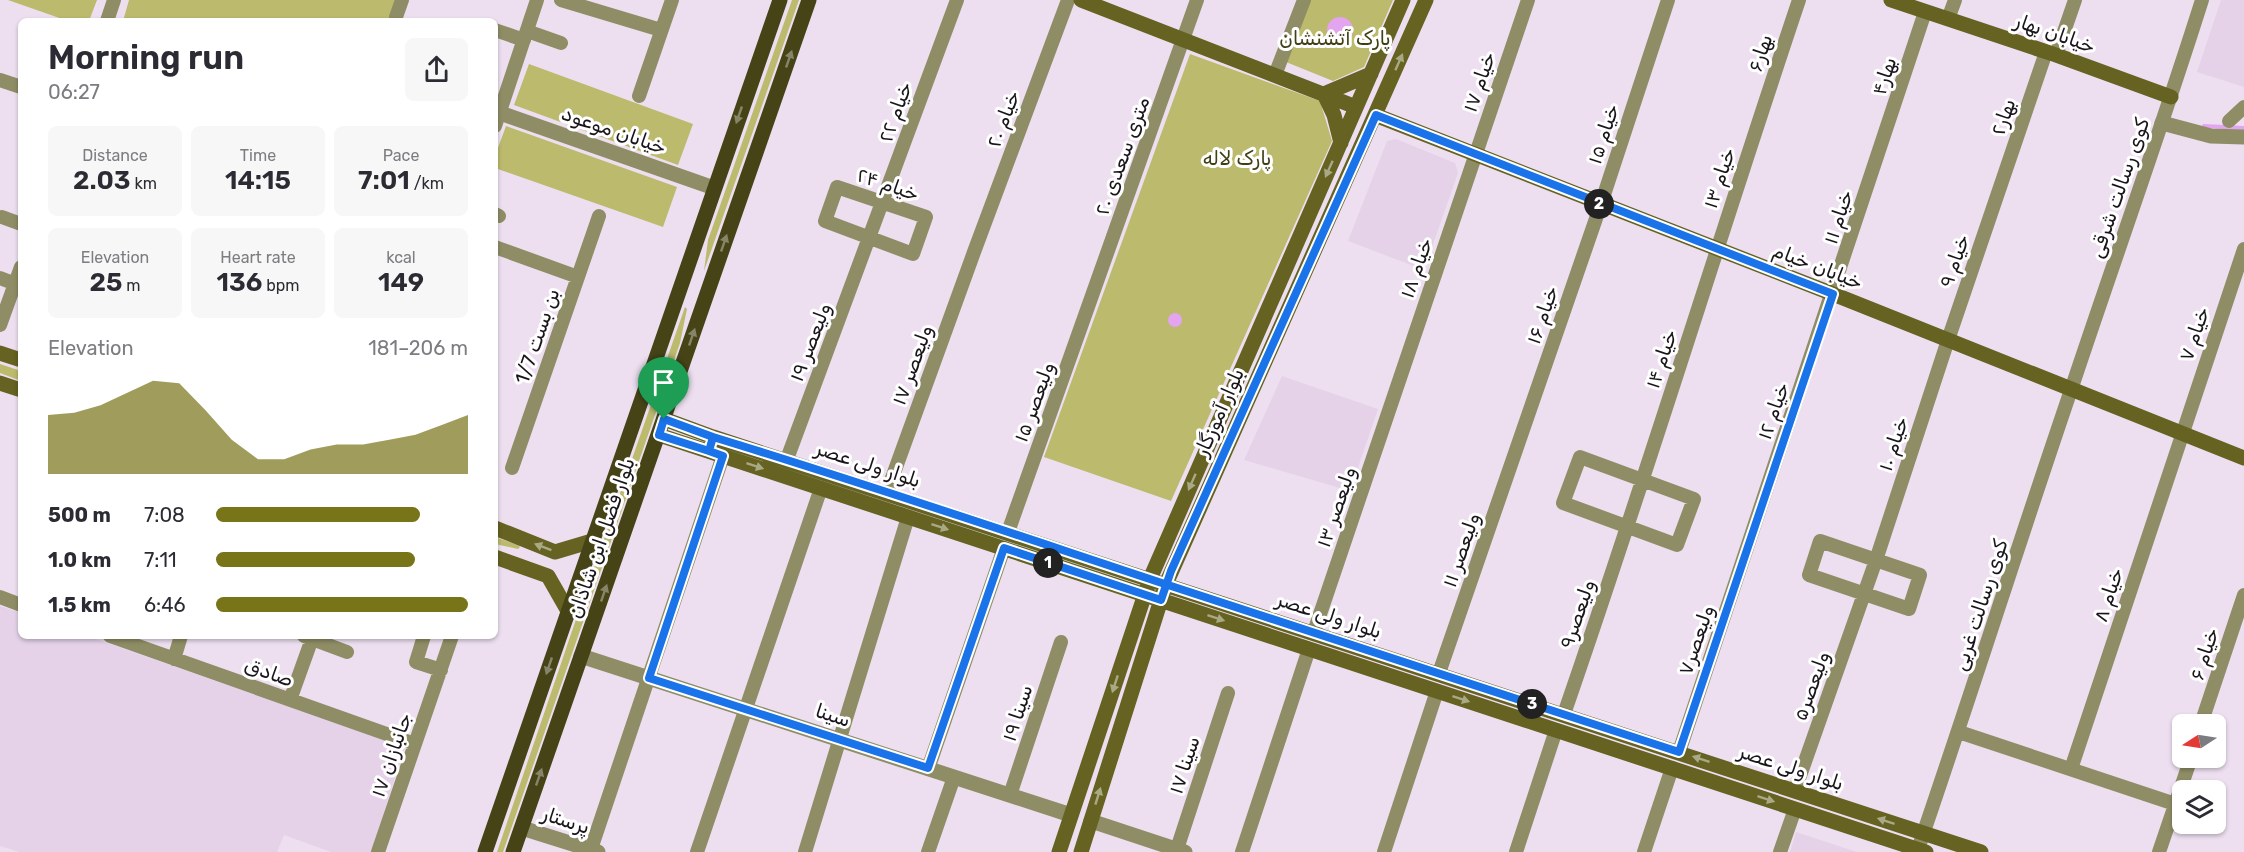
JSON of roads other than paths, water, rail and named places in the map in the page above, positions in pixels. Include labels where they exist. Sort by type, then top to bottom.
[{"type":"main road","name":"بلوار فضل ابن شاذان","points":[[485,852],[780,0]]},
{"type":"main road","name":"بلوار فضل ابن شاذان","points":[[513,852],[809,0]]},
{"type":"main road","points":[[1081,0],[1356,107]]},
{"type":"main road","name":"بلوار آموزگار","points":[[1059,852],[1150,579],[1403,0]]},
{"type":"main road","name":"بلوار آموزگار","points":[[1081,852],[1166,584],[1426,0]]},
{"type":"main road","name":"خیابان بهار","points":[[1891,0],[2051,53],[2171,97]]},
{"type":"main road","points":[[1324,94],[1371,74]]},
{"type":"main road","points":[[1324,94],[1334,115],[1341,142]]},
{"type":"main road","name":"خیابان خیام","points":[[1376,115],[2244,458]]},
{"type":"main road","points":[[679,290],[705,298]]},
{"type":"main road","points":[[1252,346],[1268,354]]},
{"type":"main road","points":[[0,353],[18,359]]},
{"type":"main road","points":[[0,382],[18,389]]},
{"type":"main road","name":"بلوار ولی عصر","points":[[664,419],[715,448],[821,488],[1920,851]]},
{"type":"main road","name":"بلوار ولی عصر","points":[[659,435],[715,448],[787,459],[1981,852]]},
{"type":"main road","points":[[498,529],[555,552],[592,541]]},
{"type":"main road","points":[[498,558],[548,576],[568,611]]},
{"type":"main road","points":[[1127,649],[1143,655]]},
{"type":"main road","points":[[1384,674],[1389,657]]},
{"type":"main road","points":[[1610,748],[1616,732]]},
{"type":"street","points":[[108,18],[114,0]]},
{"type":"street","points":[[396,17],[402,0]]},
{"type":"street","points":[[498,117],[537,0]]},
{"type":"street","points":[[561,0],[661,30]]},
{"type":"street","points":[[639,96],[672,0]]},
{"type":"street","name":"خیام ۲۲","points":[[870,238],[957,0]]},
{"type":"street","name":"خیام ۲۰","points":[[974,252],[1068,0]]},
{"type":"street","name":"۲۰ متری سعدی","points":[[1097,284],[1197,0]]},
{"type":"street","points":[[1275,75],[1304,0]]},
{"type":"street","name":"خیام ۱۷","points":[[1475,154],[1528,0]]},
{"type":"street","name":"خیام ۱۵","points":[[1601,204],[1668,0]]},
{"type":"street","name":"بهار۶","points":[[1759,118],[1798,0]]},
{"type":"street","points":[[1948,20],[1955,0]]},
{"type":"street","name":"بهار۲","points":[[1996,196],[2051,53],[2075,0]]},
{"type":"street","name":"کوی رسالت شرقی","points":[[2071,388],[2202,0]]},
{"type":"street","name":"بهار۴","points":[[1879,153],[1925,12]]},
{"type":"street","points":[[498,31],[561,43]]},
{"type":"street","points":[[0,80],[18,86]]},
{"type":"street","points":[[2229,121],[2244,107]]},
{"type":"street","name":"خیام ۱۳","points":[[1716,249],[1759,118]]},
{"type":"street","name":"خیابان موعود","points":[[498,120],[714,188]]},
{"type":"street","points":[[2162,123],[2211,136],[2244,137]]},
{"type":"street","name":"خیام ۱۱","points":[[1833,294],[1879,153]]},
{"type":"street","name":"خیام ۱۸","points":[[1394,393],[1475,154]]},
{"type":"street","name":"خیام ۲۴","points":[[837,187],[926,217],[913,254],[870,238],[825,221],[837,187]]},
{"type":"street","name":"خیام ۹","points":[[1948,340],[1996,196]]},
{"type":"street","name":"خیام ۱۶","points":[[1520,439],[1601,204]]},
{"type":"street","name":"بن بست 1/7","points":[[512,468],[599,216]]},
{"type":"street","points":[[2,217],[18,223]]},
{"type":"street","name":"ولیعصر ۱۹","points":[[787,459],[870,238]]},
{"type":"street","points":[[498,248],[578,277]]},
{"type":"street","name":"خیام ۱۴","points":[[1627,526],[1716,249]]},
{"type":"street","name":"خیام ۷","points":[[2181,433],[2244,249]]},
{"type":"street","name":"ولیعصر ۱۷","points":[[887,492],[974,252]]},
{"type":"street","points":[[0,278],[18,285],[0,325]]},
{"type":"street","name":"ولیعصر ۱۵","points":[[1008,532],[1097,284]]},
{"type":"street","name":"خیام ۱۲","points":[[1750,540],[1833,294]]},
{"type":"street","name":"خیام ۱۰","points":[[1864,594],[1948,340]]},
{"type":"street","name":"کوی رسالت غربی","points":[[1920,851],[1923,833],[1959,732],[2071,388]]},
{"type":"street","name":"ولیعصر ۱۳","points":[[1314,632],[1394,393]]},
{"type":"street","name":"خیام ۸","points":[[2071,769],[2181,433]]},
{"type":"street","name":"ولیعصر ۱۱","points":[[1439,674],[1520,439]]},
{"type":"street","points":[[593,851],[686,567],[715,448]]},
{"type":"street","points":[[1580,457],[1694,499],[1677,545],[1627,526],[1563,503],[1580,457]]},
{"type":"street","points":[[697,852],[821,488]]},
{"type":"street","points":[[805,852],[908,517]]},
{"type":"street","name":"ولیعصر۹","points":[[1564,714],[1627,526]]},
{"type":"street","name":"ولیعصر۷","points":[[1679,752],[1750,540]]},
{"type":"street","points":[[1820,541],[1920,575],[1909,609],[1864,594],[1809,575],[1820,541]]},
{"type":"street","points":[[928,768],[1004,548]]},
{"type":"street","name":"ولیعصر۵","points":[[1795,790],[1864,594]]},
{"type":"street","name":"خیام ۶","points":[[2204,714],[2244,595]]},
{"type":"street","points":[[0,597],[18,603]]},
{"type":"street","name":"صادق","points":[[118,639],[415,744]]},
{"type":"street","points":[[174,659],[181,639]]},
{"type":"street","points":[[290,700],[309,639]]},
{"type":"street","points":[[315,639],[347,652]]},
{"type":"street","points":[[423,639],[416,662],[441,670]]},
{"type":"street","name":"جانبازان ۱۷","points":[[378,852],[451,639]]},
{"type":"street","name":"سینا ۱۹","points":[[1010,795],[1061,642]]},
{"type":"street","points":[[1242,852],[1309,649]]},
{"type":"street","name":"سینا","points":[[581,656],[1071,815]]},
{"type":"street","points":[[1384,852],[1437,691]]},
{"type":"street","name":"سینا ۱۷","points":[[1181,851],[1228,693]]},
{"type":"street","points":[[1518,846],[1556,730]]},
{"type":"street","points":[[1959,732],[2172,803]]},
{"type":"street","points":[[1644,852],[1672,768]]},
{"type":"street","points":[[928,852],[954,777]]},
{"type":"street","points":[[1780,852],[1795,809]]},
{"type":"street","points":[[2159,852],[2172,813]]},
{"type":"street","points":[[1091,821],[1158,848],[1181,851]]},
{"type":"street","name":"پرستار","points":[[522,828],[593,851]]},
{"type":"waterway","points":[[2204,126],[2244,128]]},
{"type":"park label","name":"پارک آتشنشان","points":[[1335,38]]},
{"type":"park label","name":"پارک لاله","points":[[1237,158]]}]
